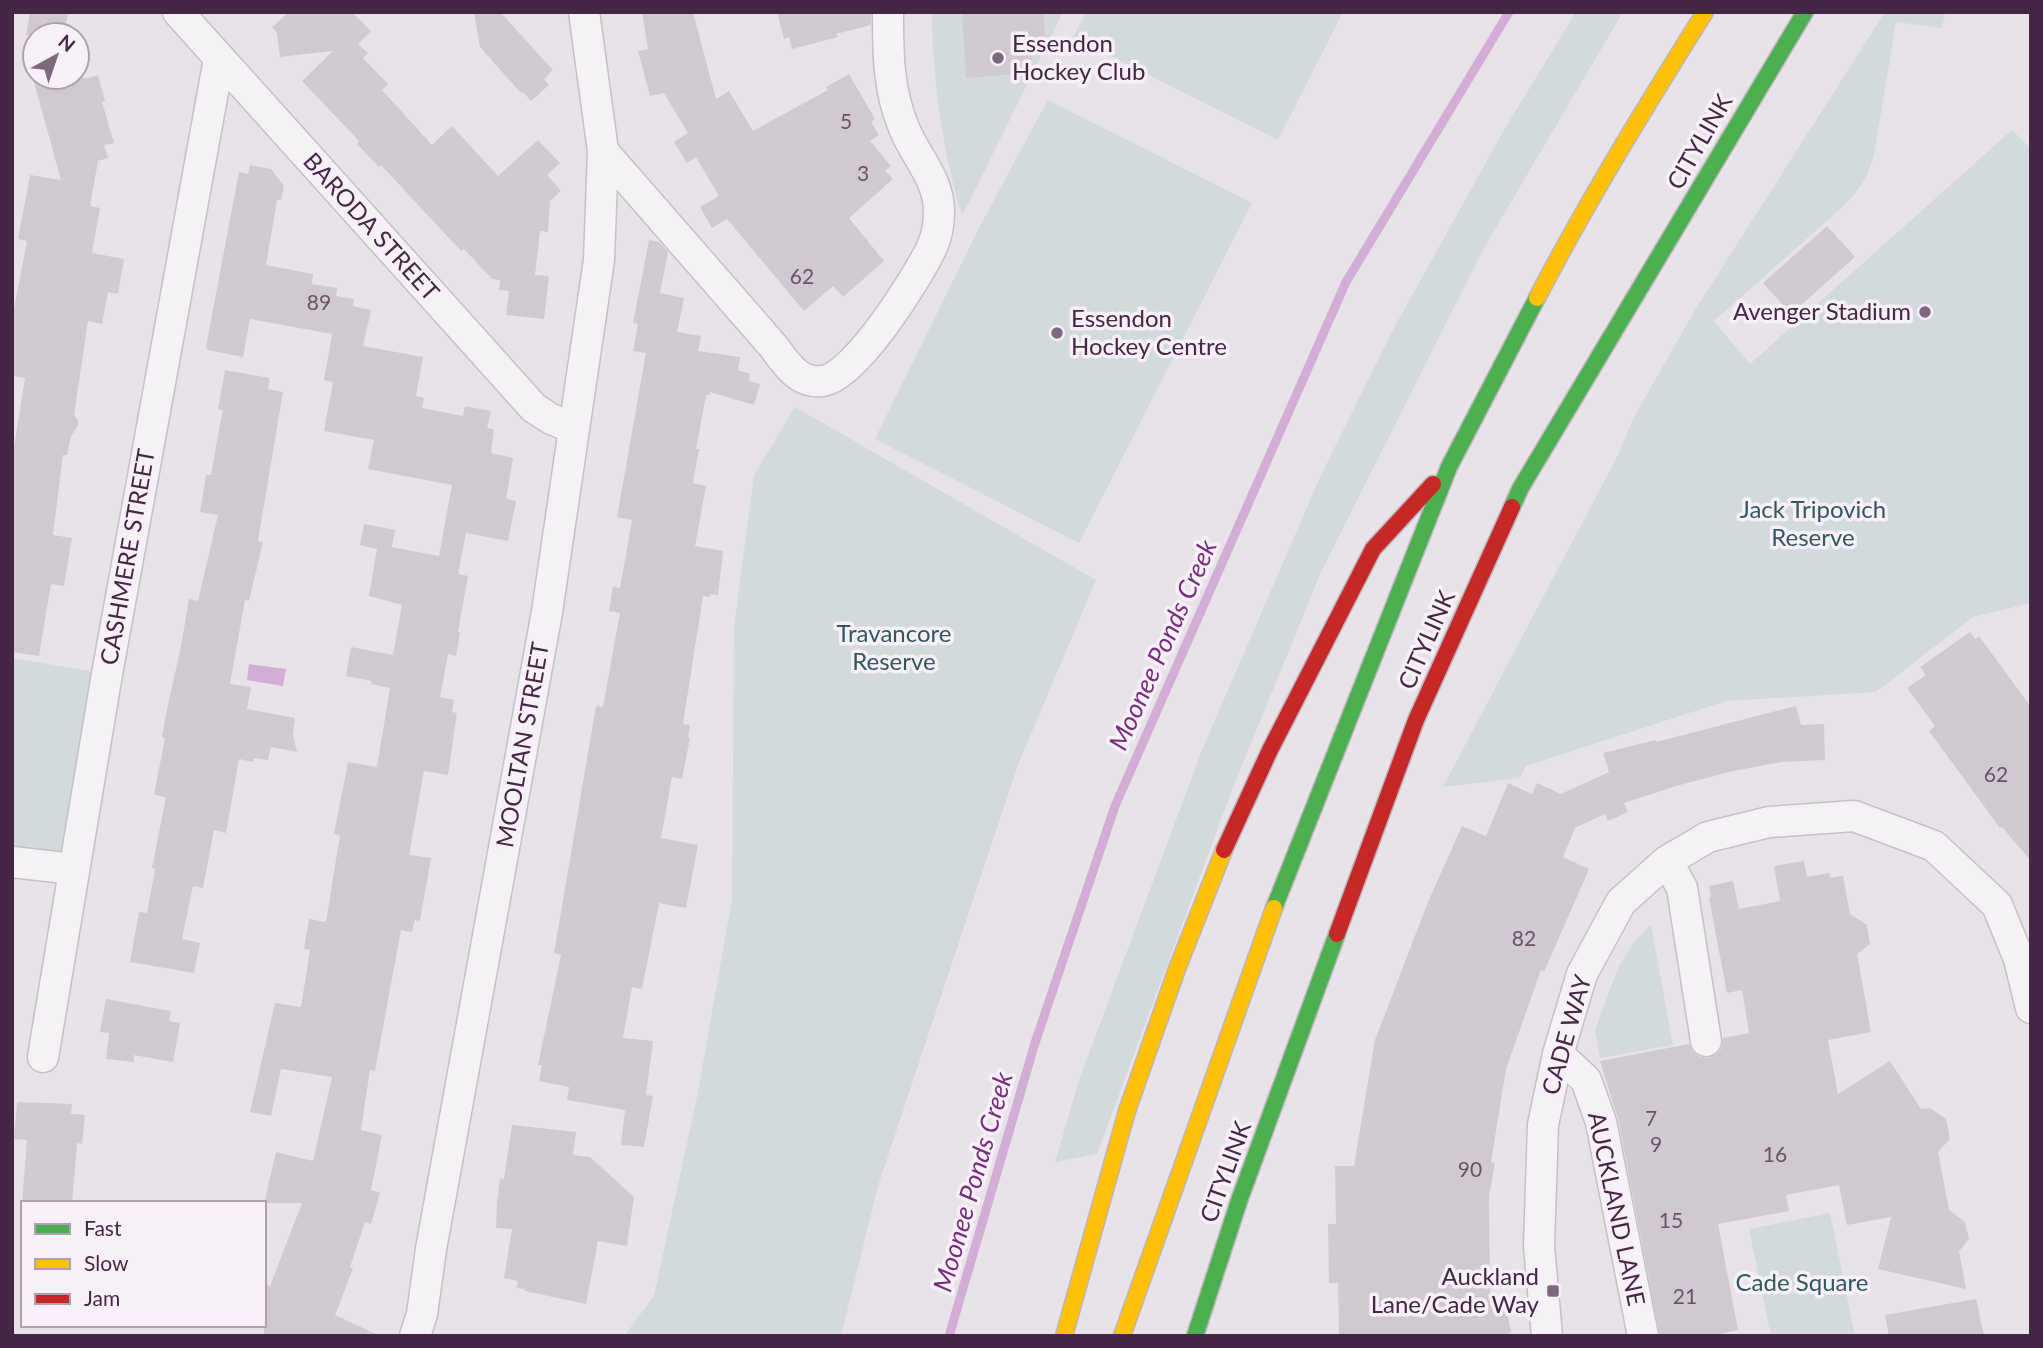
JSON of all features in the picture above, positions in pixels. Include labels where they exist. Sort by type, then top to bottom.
[{"type":"highway","name":"CITYLINK","points":[[1122,1336],[1268,923],[1449,467],[1569,237],[1634,125],[1705,12]]},
{"type":"highway","name":"CITYLINK","points":[[1195,1336],[1239,1201],[1416,720],[1520,489],[1805,12]]},
{"type":"highway","points":[[1064,1336],[1127,1111],[1177,970],[1225,848],[1270,750],[1373,549],[1449,467]]},
{"type":"street","name":"BARODA STREET","points":[[178,12],[534,408],[551,419],[574,428]]},
{"type":"street","name":"MOOLTAN STREET","points":[[415,1336],[422,1314],[431,1249],[547,612],[599,260],[603,151],[583,12]]},
{"type":"street","points":[[603,151],[793,372],[805,379],[820,382],[841,374],[860,355],[918,273],[933,245],[938,228],[937,193],[905,132],[895,104],[890,79],[888,12]]},
{"type":"street","name":"CASHMERE STREET","points":[[43,1057],[107,674],[219,59]]},
{"type":"street","name":"CADE WAY","points":[[1547,1336],[1539,1246],[1543,1125],[1558,1054],[1581,974],[1621,902],[1667,861],[1708,836],[1769,822],[1854,816],[1934,846],[1997,905],[2019,959],[2031,1008]]},
{"type":"street","points":[[1667,861],[1682,888],[1706,1041]]},
{"type":"street","points":[[12,862],[74,869]]},
{"type":"street","name":"AUCKLAND LANE","points":[[1558,1054],[1586,1080],[1601,1122],[1643,1336]]},
{"type":"green space","points":[[932,12],[1063,12],[962,216],[949,167],[940,115]]},
{"type":"green space","points":[[1086,12],[1343,12],[1278,140],[1073,37]]},
{"type":"green space","points":[[1576,12],[1623,12],[1484,248],[1321,572],[1232,790],[1097,1154],[1055,1162],[1079,1080],[1202,750],[1321,475],[1395,326],[1504,130]]},
{"type":"green space","name":"Jack Tripovich Reserve","points":[[1885,12],[1945,12],[1942,28],[1896,22],[1874,155],[1866,178],[1838,211],[1714,321],[1750,364],[2012,130],[2031,149],[2031,603],[1973,617],[1876,692],[1726,701],[1526,766],[1520,778],[1443,787],[1618,455],[1634,417],[1695,310]]},
{"type":"green space","name":"Essendon Hockey Centre","points":[[1048,100],[1252,203],[1079,543],[875,439],[980,226]]},
{"type":"green space","name":"Travancore Reserve","points":[[795,407],[1096,580],[1018,765],[878,1186],[841,1336],[624,1336],[654,1296],[698,1092],[732,899],[734,627],[754,475]]},
{"type":"green space","points":[[12,658],[107,674],[74,869],[12,862]]},
{"type":"green space","points":[[1651,925],[1673,1045],[1600,1058],[1595,1030],[1618,968],[1634,942]]},
{"type":"green space","name":"Cade Square","points":[[1830,1213],[1855,1336],[1771,1336],[1749,1229]]},
{"type":"shaded area","points":[[249,664],[286,669],[283,686],[247,680]]},
{"type":"building","points":[[30,12],[68,12],[66,21],[28,21]]},
{"type":"building","points":[[289,12],[352,12],[371,31],[358,44],[368,53],[363,58],[388,84],[382,90],[432,145],[452,126],[498,176],[538,140],[560,163],[547,175],[561,191],[550,201],[548,232],[540,231],[535,275],[549,276],[544,319],[506,315],[509,291],[499,290],[500,280],[492,279],[464,249],[461,251],[381,165],[379,167],[357,144],[359,141],[302,81],[333,51],[280,57],[277,33],[272,27]]},
{"type":"building","points":[[474,12],[500,12],[553,70],[544,79],[549,85],[531,101],[480,47]]},
{"type":"building","points":[[642,12],[693,12],[716,99],[729,91],[753,131],[828,90],[826,87],[849,74],[875,119],[871,122],[879,135],[870,141],[891,166],[885,171],[893,179],[849,218],[884,261],[843,297],[833,286],[804,311],[727,219],[712,228],[700,207],[719,196],[696,157],[687,163],[674,142],[688,133],[664,93],[650,96],[638,51],[648,49]]},
{"type":"building","points":[[777,12],[871,12],[871,25],[792,49],[789,37],[784,39]]},
{"type":"building","name":"Essendon Hockey Club","points":[[962,12],[1043,12],[1046,43],[1031,44],[1032,73],[966,78]]},
{"type":"building","points":[[98,75],[105,101],[102,102],[114,143],[104,145],[108,158],[98,161],[90,206],[100,208],[92,253],[124,259],[118,294],[108,292],[102,324],[88,321],[74,415],[78,426],[71,436],[67,455],[63,455],[53,535],[72,538],[64,586],[51,584],[39,656],[12,652],[12,460],[25,378],[12,376],[12,319],[27,241],[18,239],[30,175],[61,180],[36,91],[91,91],[91,77]]},
{"type":"building","points":[[250,165],[271,169],[284,186],[281,200],[277,200],[266,265],[313,274],[312,284],[337,288],[336,296],[354,299],[353,306],[371,310],[363,346],[423,357],[416,396],[424,398],[422,408],[463,416],[465,406],[491,411],[487,428],[494,429],[491,453],[513,458],[506,499],[516,501],[508,541],[466,533],[458,574],[468,576],[460,632],[456,656],[448,654],[440,697],[454,700],[452,712],[457,713],[448,775],[424,771],[409,855],[431,858],[420,921],[415,920],[412,932],[401,930],[375,1071],[370,1070],[361,1130],[382,1135],[371,1190],[380,1193],[371,1224],[365,1222],[350,1267],[353,1269],[335,1315],[380,1336],[264,1336],[266,1284],[270,1286],[302,1203],[264,1201],[276,1152],[313,1161],[332,1077],[281,1069],[271,1116],[250,1112],[275,1003],[301,1007],[310,950],[304,949],[309,919],[326,922],[340,835],[334,834],[348,762],[377,767],[390,688],[346,676],[351,647],[393,655],[402,605],[369,596],[377,549],[360,545],[364,524],[395,530],[392,547],[439,556],[452,485],[368,469],[374,440],[324,431],[333,382],[324,380],[332,334],[250,319],[243,357],[208,350],[206,347],[239,172],[248,174]]},
{"type":"building","points":[[1827,226],[1855,257],[1791,314],[1763,283]]},
{"type":"building","points":[[649,240],[659,242],[668,252],[660,293],[684,298],[677,332],[701,336],[698,351],[740,357],[738,370],[750,374],[749,381],[760,384],[754,405],[710,392],[710,395],[706,395],[696,449],[699,449],[693,483],[706,486],[695,546],[723,551],[718,595],[703,596],[683,724],[690,725],[690,738],[682,779],[672,777],[661,838],[698,845],[686,908],[659,903],[642,989],[632,987],[623,1038],[653,1041],[646,1095],[653,1096],[644,1147],[621,1145],[625,1110],[567,1100],[569,1087],[539,1081],[542,1065],[538,1065],[561,955],[554,953],[596,706],[603,707],[620,613],[609,611],[613,587],[620,588],[632,520],[617,517],[646,353],[633,351],[638,324],[633,323]]},
{"type":"building","points":[[225,370],[270,378],[268,389],[283,392],[258,541],[263,542],[249,601],[245,600],[230,684],[251,687],[247,709],[295,718],[293,735],[297,752],[271,747],[268,760],[254,758],[253,762],[239,759],[226,833],[214,830],[203,888],[193,886],[182,939],[200,943],[194,973],[130,962],[139,912],[147,913],[155,869],[152,868],[166,797],[154,795],[165,738],[162,737],[166,714],[189,599],[198,601],[218,515],[200,512],[206,475],[211,475],[223,410],[218,409]]},
{"type":"building","points":[[1970,632],[1975,639],[1979,636],[2031,707],[2031,861],[2002,827],[2000,828],[1929,731],[1935,726],[1907,688],[1926,675],[1920,667]]},
{"type":"building","points":[[1796,706],[1801,725],[1824,724],[1825,760],[1782,762],[1676,786],[1624,803],[1628,812],[1608,821],[1605,814],[1575,828],[1563,857],[1589,869],[1544,972],[1541,970],[1506,1069],[1491,1162],[1495,1163],[1489,1196],[1490,1305],[1506,1303],[1511,1333],[1494,1336],[1339,1336],[1338,1283],[1329,1283],[1328,1224],[1336,1224],[1335,1166],[1354,1166],[1375,1040],[1428,902],[1462,826],[1486,836],[1508,783],[1532,794],[1537,783],[1561,794],[1609,772],[1603,753]]},
{"type":"building","points":[[1804,861],[1807,877],[1829,873],[1830,878],[1843,876],[1850,914],[1867,925],[1870,944],[1857,954],[1871,1032],[1828,1040],[1838,1094],[1890,1061],[1921,1109],[1930,1108],[1946,1119],[1950,1139],[1938,1152],[1949,1210],[1965,1222],[1969,1239],[1959,1251],[1966,1289],[1878,1269],[1891,1217],[1847,1225],[1839,1185],[1786,1195],[1789,1211],[1718,1224],[1738,1330],[1710,1336],[1660,1336],[1618,1119],[1600,1061],[1689,1044],[1699,1057],[1709,1058],[1722,1048],[1723,1038],[1749,1033],[1742,990],[1727,993],[1709,886],[1733,881],[1739,909],[1780,901],[1774,866]]},
{"type":"building","points":[[106,999],[171,1011],[169,1021],[180,1023],[173,1062],[134,1055],[134,1062],[106,1059],[109,1033],[100,1032]]},
{"type":"building","points":[[17,1102],[72,1104],[71,1114],[85,1115],[82,1144],[77,1143],[72,1201],[22,1201],[27,1140],[14,1139]]},
{"type":"building","points":[[512,1125],[576,1132],[573,1155],[590,1157],[634,1197],[627,1246],[598,1241],[586,1304],[525,1291],[517,1288],[518,1281],[504,1278],[512,1229],[496,1228],[497,1202],[500,1178],[504,1179]]},
{"type":"building","points":[[1976,1299],[1984,1336],[1889,1336],[1885,1315]]},
{"type":"waterway","name":"Moonee Ponds Creek","points":[[949,1336],[1035,1043],[1115,806],[1346,282],[1509,12]]},
{"type":"traffic: fast","points":[[1512,507],[1520,489],[1805,12]]},
{"type":"traffic: fast","points":[[1274,908],[1449,467],[1537,298]]},
{"type":"traffic: fast","points":[[1195,1336],[1239,1201],[1337,934]]},
{"type":"traffic: slow","points":[[1537,298],[1597,189],[1705,12]]},
{"type":"traffic: slow","points":[[1064,1336],[1127,1111],[1177,969],[1224,850]]},
{"type":"traffic: slow","points":[[1122,1336],[1274,908]]},
{"type":"traffic: jam","points":[[1224,850],[1270,750],[1373,549],[1433,484]]},
{"type":"traffic: jam","points":[[1337,934],[1416,720],[1512,507]]},
{"type":"place","name":"Essendon Hockey Club","points":[[998,58]]},
{"type":"place","name":"Avenger Stadium","points":[[1925,312]]},
{"type":"place","name":"Essendon Hockey Centre","points":[[1057,333]]},
{"type":"place","name":"Auckland Lane/Cade Way","points":[[1553,1291]]}]
